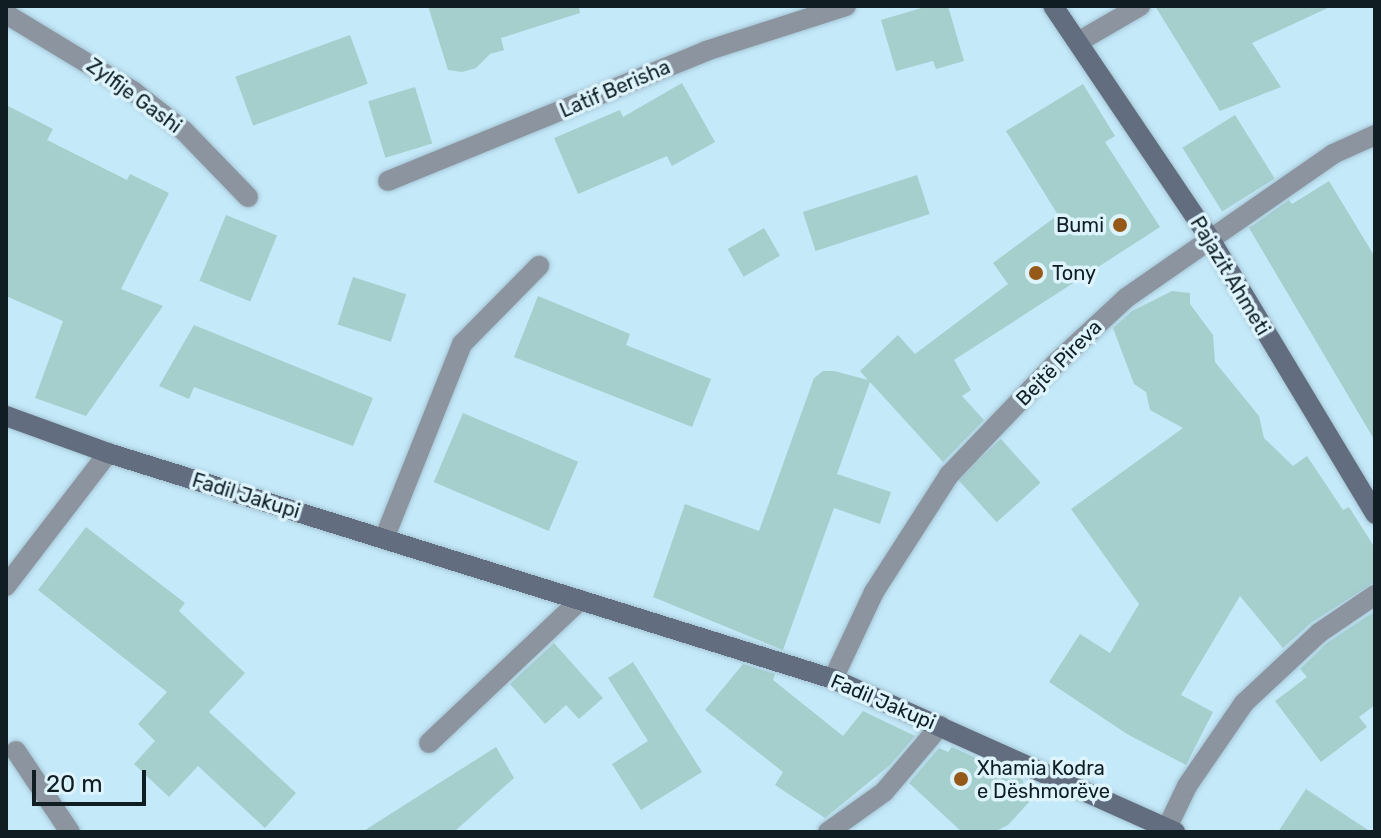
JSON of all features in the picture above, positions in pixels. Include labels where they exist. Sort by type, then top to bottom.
[{"type":"street","name":"Latif Berisha","points":[[388,181],[706,51],[846,6]]},
{"type":"street","name":"Pajazit Ahmeti","points":[[1053,6],[1210,239],[1375,514]]},
{"type":"street","points":[[1078,42],[1140,6]]},
{"type":"street","name":"Zylfije Gashi","points":[[6,14],[133,91],[184,131],[248,197]]},
{"type":"street","name":"Bejtë Pireva","points":[[833,679],[874,592],[949,475],[1057,362],[1126,298],[1333,154],[1375,135]]},
{"type":"street","points":[[384,539],[462,344],[539,266]]},
{"type":"street","name":"Fadil Jakupi","points":[[6,416],[108,453],[833,679],[1171,830]]},
{"type":"street","points":[[6,586],[108,453]]},
{"type":"street","points":[[1171,830],[1187,786],[1244,703],[1319,633],[1375,595]]},
{"type":"street","points":[[429,743],[580,600]]},
{"type":"street","points":[[828,832],[884,792],[940,726]]},
{"type":"street","points":[[16,751],[70,832]]},
{"type":"building","points":[[428,6],[579,6],[580,13],[501,38],[504,50],[490,54],[476,68],[462,72],[448,70]]},
{"type":"building","points":[[928,6],[948,6],[964,61],[936,69],[933,61],[896,71],[881,20]]},
{"type":"building","points":[[1155,6],[1332,6],[1252,43],[1281,87],[1220,111]]},
{"type":"building","points":[[350,35],[368,84],[253,126],[235,77]]},
{"type":"building","points":[[682,83],[715,142],[672,166],[667,156],[578,194],[554,138],[620,110],[623,117]]},
{"type":"building","points":[[1083,84],[1115,136],[1105,142],[1160,227],[954,360],[971,390],[962,396],[984,420],[943,462],[870,382],[837,474],[891,492],[880,524],[834,508],[783,650],[653,597],[685,504],[759,531],[814,378],[823,371],[834,371],[868,380],[860,371],[898,335],[915,354],[1008,284],[993,263],[1058,215],[1006,131]]},
{"type":"building","points":[[415,87],[432,143],[385,158],[368,101]]},
{"type":"building","points":[[6,105],[53,129],[47,140],[127,180],[130,174],[169,193],[121,289],[163,306],[86,416],[35,398],[63,321],[6,296]]},
{"type":"building","points":[[1235,115],[1275,179],[1222,211],[1182,148]]},
{"type":"building","points":[[917,175],[930,214],[816,251],[803,212]]},
{"type":"building","points":[[1329,181],[1375,257],[1375,441],[1249,228],[1289,200],[1292,204]]},
{"type":"building","points":[[226,215],[277,236],[250,301],[199,281]]},
{"type":"building","points":[[764,228],[780,256],[744,277],[728,249]]},
{"type":"building","points":[[353,277],[406,294],[391,342],[338,325]]},
{"type":"building","points":[[1172,291],[1190,293],[1190,304],[1213,335],[1215,362],[1259,416],[1264,438],[1293,466],[1307,456],[1343,510],[1349,507],[1375,548],[1375,582],[1312,622],[1283,648],[1240,596],[1181,695],[1213,712],[1186,765],[1127,734],[1049,682],[1080,634],[1110,653],[1139,604],[1071,509],[1183,428],[1150,410],[1146,392],[1134,384],[1113,328],[1132,311]]},
{"type":"building","points":[[538,296],[630,334],[626,345],[711,379],[692,427],[514,357]]},
{"type":"building","points":[[194,325],[373,398],[353,446],[194,387],[189,399],[159,386]]},
{"type":"building","points":[[463,413],[578,462],[549,531],[434,482]]},
{"type":"building","points":[[1001,439],[1040,483],[997,522],[957,478]]},
{"type":"building","points":[[86,527],[185,603],[179,611],[245,673],[209,712],[296,793],[265,828],[198,766],[169,797],[134,764],[155,741],[138,724],[167,692],[38,590]]},
{"type":"building","points":[[1375,611],[1375,705],[1359,717],[1367,727],[1321,762],[1275,701],[1307,677],[1300,669],[1327,643]]},
{"type":"building","points":[[554,643],[603,698],[579,719],[566,705],[545,724],[510,684]]},
{"type":"building","points":[[633,662],[702,772],[641,810],[612,764],[648,741],[608,678]]},
{"type":"building","points":[[743,664],[775,674],[773,680],[843,736],[863,711],[915,736],[890,765],[825,818],[775,785],[783,772],[705,710]]},
{"type":"building","points":[[496,747],[514,778],[454,832],[362,832]]},
{"type":"building","points":[[952,747],[1022,779],[1031,800],[1008,825],[994,832],[962,832],[909,783],[939,748],[948,752]]},
{"type":"building","points":[[1306,789],[1371,832],[1278,832]]},
{"type":"place","name":"Bumi","points":[[1120,225]]},
{"type":"place","name":"Tony","points":[[1036,273]]},
{"type":"place","name":"Xhamia Kodra e Dëshmorëve","points":[[961,779]]}]
